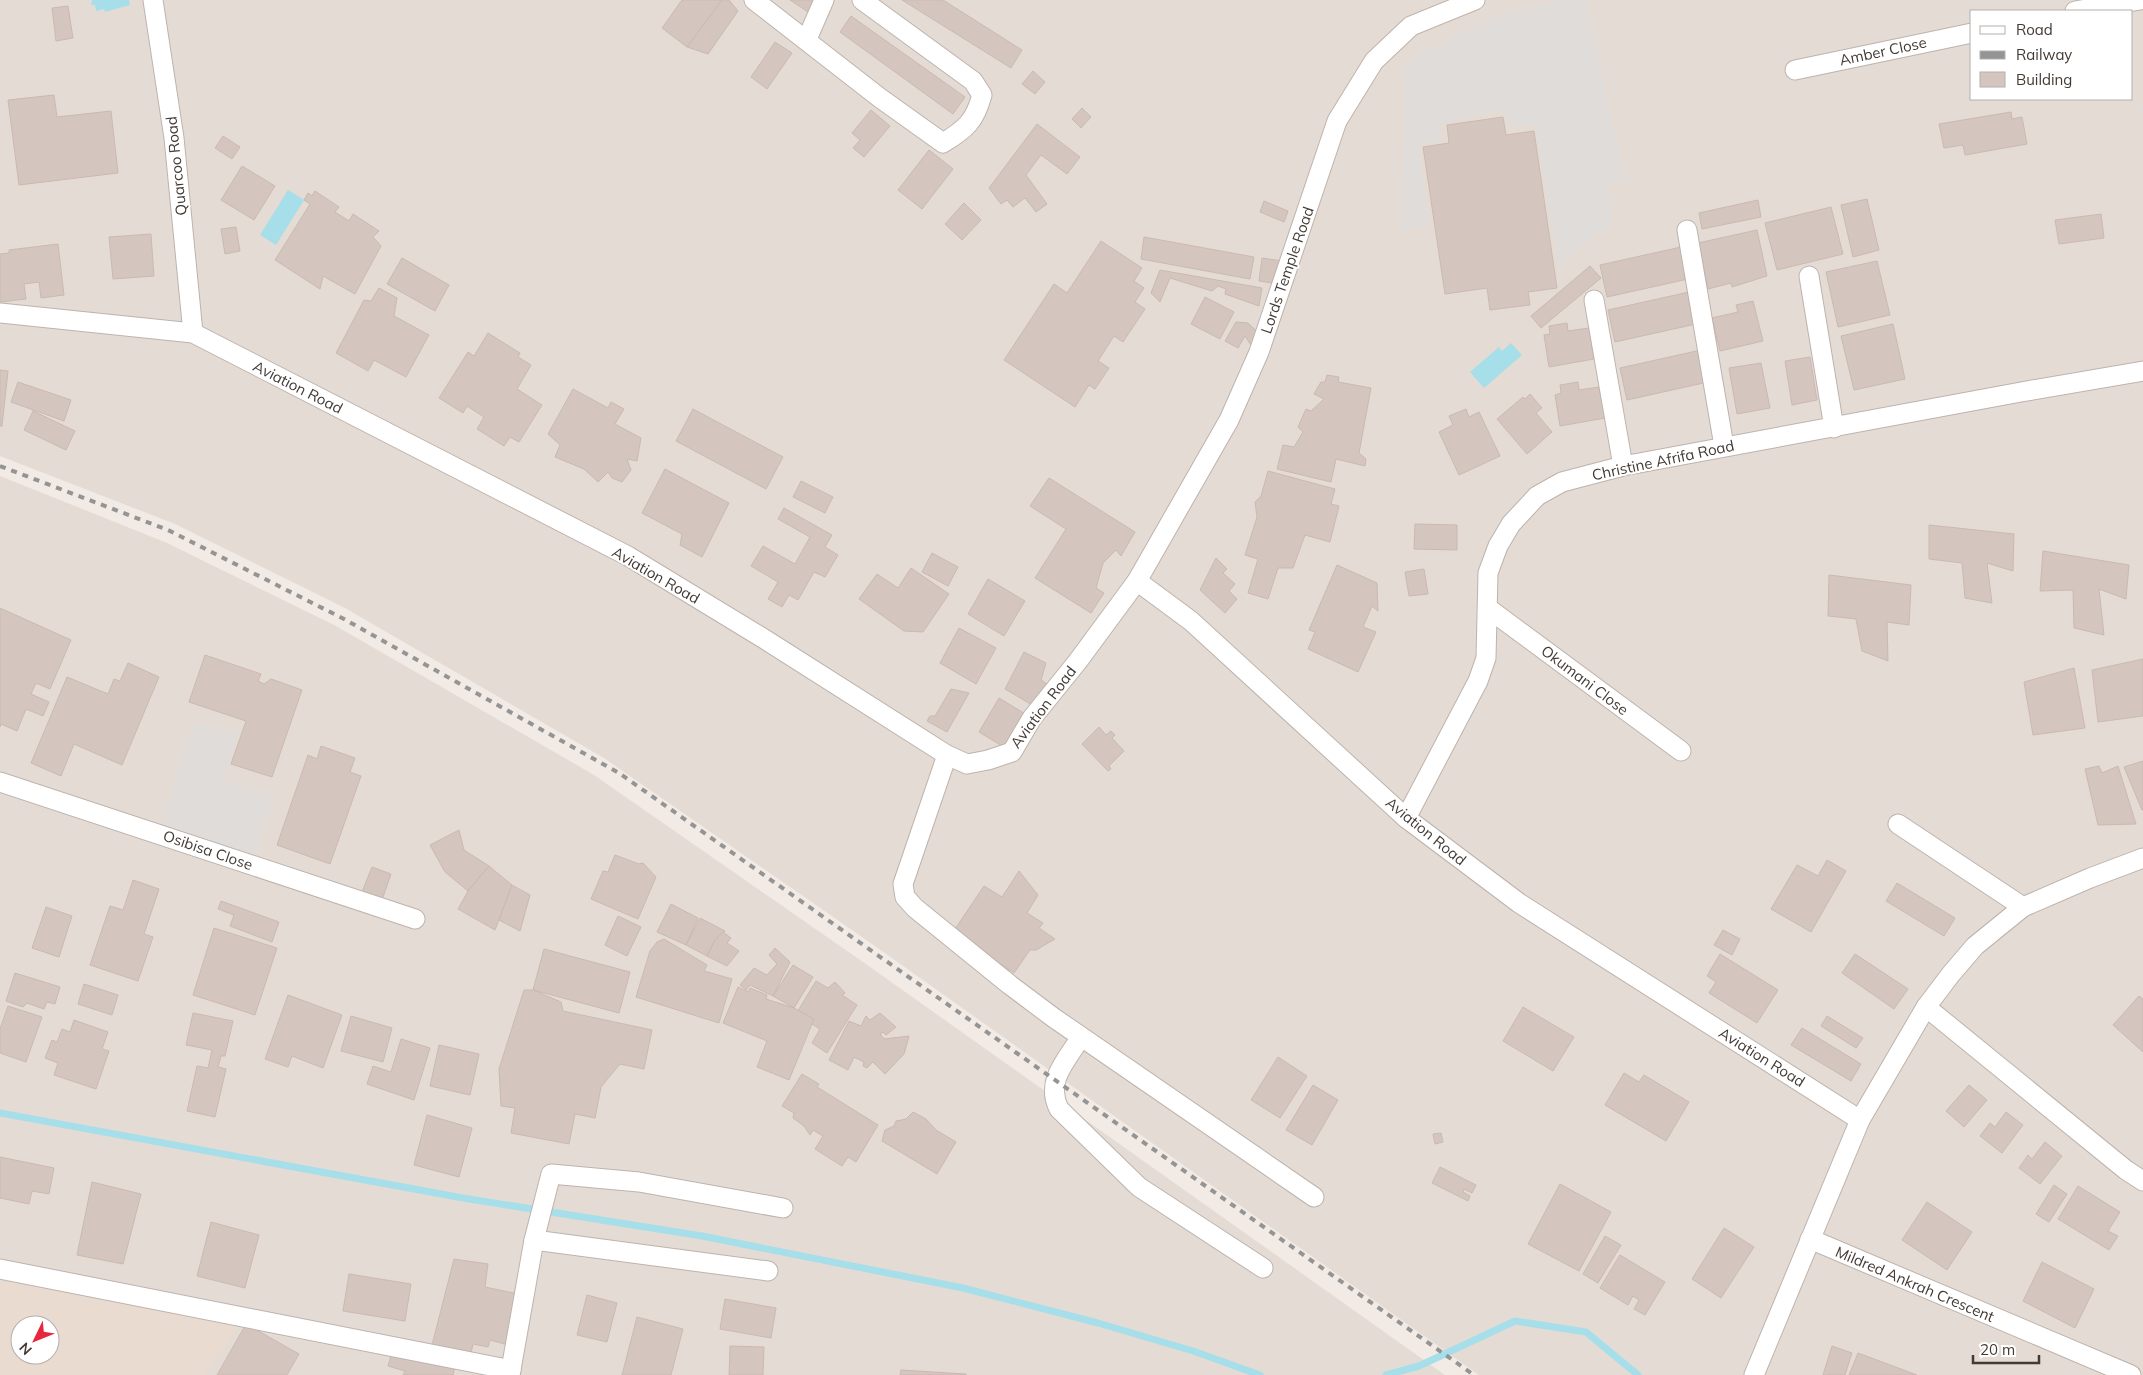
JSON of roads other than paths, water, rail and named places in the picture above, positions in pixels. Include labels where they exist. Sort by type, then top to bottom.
[{"type":"street","name":"Quarcoo Road","points":[[153,0],[174,138],[193,333]]},
{"type":"street","points":[[754,0],[807,39],[880,98],[943,143],[964,130],[978,112],[982,95],[973,81],[862,0]]},
{"type":"street","points":[[807,39],[824,0]]},
{"type":"street","name":"Lords Temple Road","points":[[1137,581],[1229,420],[1260,352],[1337,121],[1374,61],[1411,26],[1474,0]]},
{"type":"street","points":[[2081,10],[2140,0]]},
{"type":"street","name":"Amber Close","points":[[1795,70],[1970,33]]},
{"type":"street","points":[[1688,230],[1724,446]]},
{"type":"street","points":[[1809,276],[1834,428]]},
{"type":"street","points":[[1594,300],[1624,466]]},
{"type":"street","name":"Aviation Road","points":[[0,313],[193,333],[628,556],[766,640],[947,755],[966,764],[988,760],[1012,752],[1032,718],[1078,661],[1137,581],[1204,634],[1406,818],[1519,903],[1860,1120]]},
{"type":"street","name":"Christine Afrifa Road","points":[[1406,818],[1478,682],[1486,658],[1489,609],[1488,573],[1498,546],[1518,517],[1537,496],[1562,482],[1624,466],[1724,446],[1834,428],[2143,371]]},
{"type":"street","name":"Okumani Close","points":[[1489,609],[1681,751]]},
{"type":"street","points":[[947,755],[903,884],[906,897],[915,908],[1010,986],[1314,1197]]},
{"type":"street","name":"Osibisa Close","points":[[0,782],[415,919]]},
{"type":"street","points":[[1898,824],[2023,908]]},
{"type":"street","points":[[1754,1375],[1860,1120],[1926,1007],[1975,946],[2023,908],[2090,878],[2143,858]]},
{"type":"street","points":[[1926,1007],[2126,1170],[2143,1181]]},
{"type":"street","points":[[1081,1037],[1055,1079],[1053,1096],[1059,1109],[1139,1187],[1263,1268]]},
{"type":"street","points":[[0,1269],[510,1372],[534,1240],[551,1174],[609,1178],[783,1208]]},
{"type":"street","name":"Mildred Ankrah Crescent","points":[[1810,1239],[2131,1375]]},
{"type":"street","points":[[534,1240],[768,1272]]},
{"type":"water","points":[[92,0],[129,0],[130,5],[105,12],[104,9],[96,11],[95,5],[91,5]]},
{"type":"water","points":[[288,190],[304,200],[276,245],[260,235]]},
{"type":"water","points":[[1511,343],[1522,355],[1484,388],[1470,372],[1499,347],[1502,351]]},
{"type":"waterway","points":[[0,1113],[463,1198],[702,1236],[963,1288],[1098,1323],[1193,1351],[1260,1375]]},
{"type":"waterway","points":[[1386,1375],[1419,1366],[1515,1321],[1586,1332],[1638,1375]]},
{"type":"railway","points":[[0,466],[168,530],[344,619],[619,773],[1474,1375]]}]
